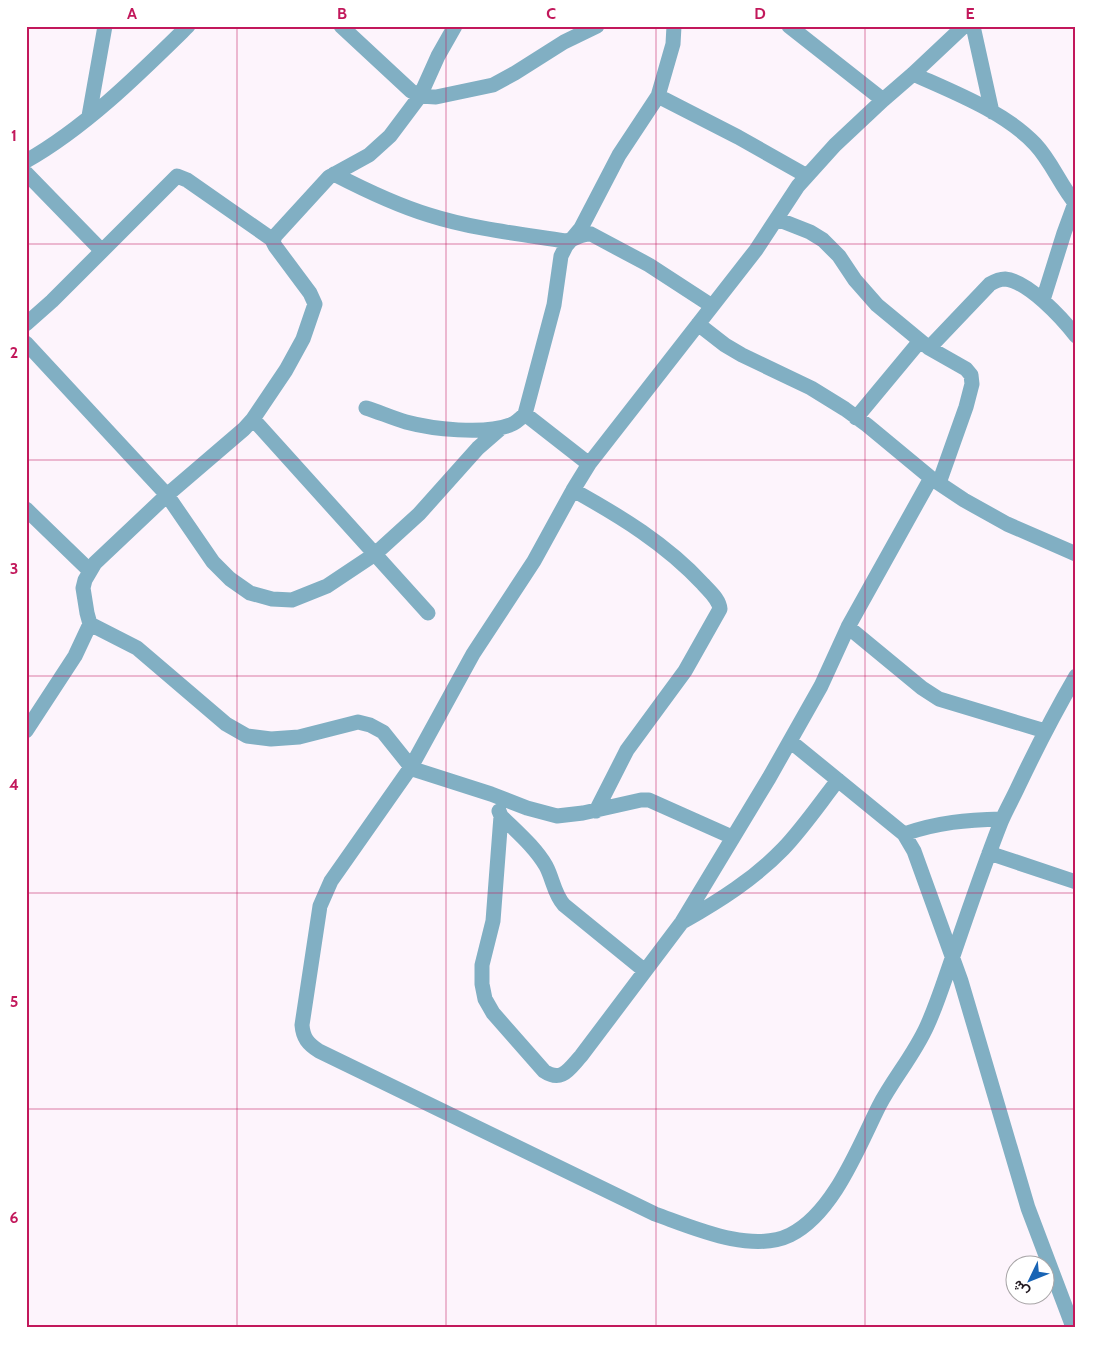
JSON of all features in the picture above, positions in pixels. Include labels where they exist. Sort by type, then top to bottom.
[{"type":"street","points":[[89,116],[105,26]]},
{"type":"street","points":[[26,161],[69,134],[154,59],[188,26]]},
{"type":"street","points":[[342,26],[400,81],[420,96],[436,97],[494,85],[564,42],[597,26]]},
{"type":"street","points":[[273,240],[323,183],[334,174],[358,163],[390,136],[420,96],[438,56],[456,26]]},
{"type":"street","points":[[366,408],[404,421],[451,429],[501,428],[517,422],[526,414],[554,305],[561,256],[581,228],[619,155],[658,96],[672,51],[674,26]]},
{"type":"street","points":[[789,26],[883,100]]},
{"type":"street","points":[[964,26],[835,145],[798,186],[756,250],[589,464],[534,561],[473,654],[410,767],[336,873],[324,894],[320,906],[302,1025],[303,1034],[307,1042],[328,1055],[655,1214],[696,1229],[734,1239],[771,1241],[788,1236],[806,1225],[831,1198],[884,1096],[912,1055],[926,1029],[1002,819],[1045,731],[1076,676]]},
{"type":"street","points":[[973,26],[992,112]]},
{"type":"street","points":[[913,74],[950,90],[992,112],[1023,132],[1046,157],[1075,204],[1043,300]]},
{"type":"street","points":[[658,96],[738,137],[807,176]]},
{"type":"street","points":[[26,173],[101,250]]},
{"type":"street","points":[[334,174],[383,198],[430,216],[565,241],[586,234],[597,237],[649,265],[712,306]]},
{"type":"street","points":[[26,324],[52,302],[101,250],[177,176],[187,180],[273,240],[275,246],[310,293],[315,304],[298,347],[286,370],[253,419],[244,429],[167,495],[89,570],[85,580],[84,596],[90,624],[75,656],[26,731]]},
{"type":"street","points":[[502,816],[493,921],[482,965],[482,984],[485,1000],[493,1013],[544,1071],[550,1076],[563,1075],[581,1056],[682,922],[790,741],[821,686],[848,627],[935,481],[966,407],[972,378],[966,369],[924,344],[897,323],[865,292],[839,256],[823,240],[810,232],[777,219]]},
{"type":"street","points":[[856,418],[924,344],[997,280],[1006,279],[1018,284],[1043,300],[1062,318],[1076,336]]},
{"type":"street","points":[[698,324],[733,350],[811,388],[856,418],[935,481],[964,500],[1007,524],[1076,554]]},
{"type":"street","points":[[26,343],[167,495],[213,562],[230,579],[250,593],[272,599],[292,600],[327,586],[375,554],[419,514],[478,448],[501,428]]},
{"type":"street","points":[[526,414],[589,464]]},
{"type":"street","points":[[253,419],[428,613]]},
{"type":"street","points":[[573,490],[617,515],[653,539],[699,580],[717,600],[720,609],[685,671],[627,750],[596,811]]},
{"type":"street","points":[[26,509],[89,570]]},
{"type":"street","points":[[90,624],[137,648],[226,724],[247,736],[271,740],[299,737],[358,722],[370,725],[383,732],[410,767],[527,808],[557,816],[596,811],[641,800],[649,800],[732,837]]},
{"type":"street","points":[[848,627],[922,688],[939,699],[1045,731]]},
{"type":"street","points":[[790,741],[904,834],[914,851],[952,956],[976,1031],[1028,1208],[1073,1327]]},
{"type":"street","points":[[682,922],[730,893],[773,859],[797,833],[838,780]]},
{"type":"street","points":[[491,794],[502,816],[541,858],[558,897],[564,905],[645,971]]},
{"type":"street","points":[[904,834],[938,824],[1002,819]]},
{"type":"street","points":[[989,852],[1076,882]]}]
